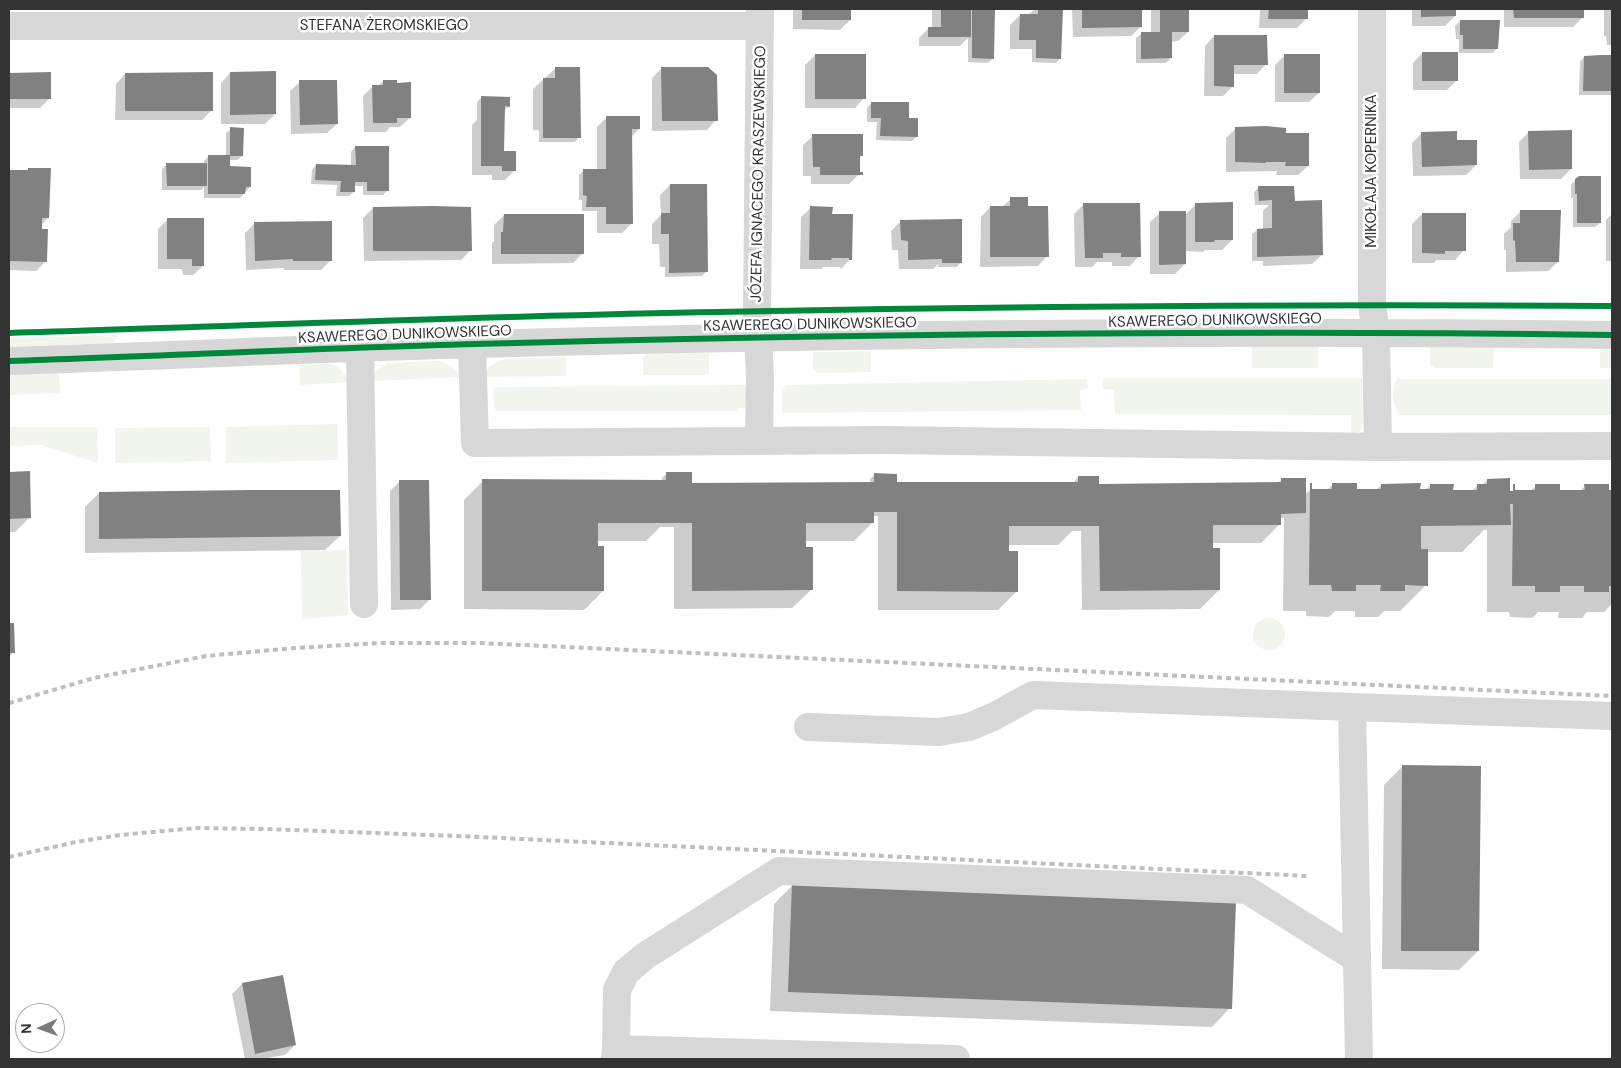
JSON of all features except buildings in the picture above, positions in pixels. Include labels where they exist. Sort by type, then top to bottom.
[{"type":"street","name":"MIKOŁAJA KOPERNIKA","points":[[1372,9],[1372,306],[1376,332],[1378,447]]},
{"type":"street","name":"STEFANA ŻEROMSKIEGO","points":[[9,26],[760,17]]},
{"type":"street","name":"JÓZEFA IGNACEGO KRASZEWSKIEGO","points":[[759,441],[760,17]]},
{"type":"street","name":"KSAWEREGO DUNIKOWSKIEGO","points":[[9,361],[472,344],[758,338],[1376,332],[1612,334]]},
{"type":"street","points":[[472,344],[475,443],[885,440],[1378,447],[1612,446]]},
{"type":"street","points":[[360,348],[364,604]]},
{"type":"street","points":[[808,727],[939,732],[969,727],[1001,713],[1032,695],[1612,716]]},
{"type":"street","points":[[1352,707],[1359,1059]]},
{"type":"street","points":[[956,1059],[616,1054],[617,990],[626,972],[645,956],[779,871],[1247,890],[1357,959]]},
{"type":"shaded area","points":[[117,335],[113,343],[9,347],[9,338]]},
{"type":"shaded area","points":[[1252,346],[1318,346],[1318,368],[1252,368]]},
{"type":"shaded area","points":[[1430,347],[1494,347],[1493,368],[1435,368],[1430,365]]},
{"type":"shaded area","points":[[1607,347],[1612,348],[1612,368],[1600,368],[1600,350]]},
{"type":"shaded area","points":[[871,351],[871,372],[817,373],[813,369],[813,352]]},
{"type":"shaded area","points":[[709,353],[709,373],[704,375],[643,375],[643,357],[647,354]]},
{"type":"shaded area","points":[[566,357],[566,376],[484,377],[490,367],[505,359]]},
{"type":"shaded area","points":[[439,361],[454,369],[461,377],[371,381],[375,372],[388,363]]},
{"type":"shaded area","points":[[331,364],[342,371],[348,382],[300,385],[299,365]]},
{"type":"shaded area","points":[[59,372],[60,393],[9,395],[9,374]]},
{"type":"shaded area","points":[[1103,378],[1362,378],[1363,427],[1359,432],[1351,435],[1351,415],[1115,414],[1114,390],[1103,389]]},
{"type":"shaded area","points":[[1087,379],[1088,389],[1080,390],[1081,410],[782,413],[782,390],[786,385]]},
{"type":"shaded area","points":[[1397,379],[1612,379],[1612,415],[1400,415],[1393,397]]},
{"type":"shaded area","points":[[748,385],[748,408],[737,408],[737,411],[495,411],[493,391],[496,387]]},
{"type":"shaded area","points":[[337,424],[338,460],[226,463],[226,427]]},
{"type":"shaded area","points":[[9,427],[97,427],[98,463],[41,445],[9,446]]},
{"type":"shaded area","points":[[210,427],[211,461],[115,463],[115,428]]},
{"type":"shaded area","points":[[346,550],[348,615],[302,619],[301,551]]},
{"type":"shaded area","points":[[1269,618],[1275,619],[1280,623],[1284,628],[1284,640],[1280,645],[1275,649],[1269,650],[1263,649],[1258,645],[1254,640],[1253,634],[1254,628],[1258,623],[1263,619]]},
{"type":"railway","points":[[9,703],[94,678],[206,656],[381,643],[480,643],[1612,696]]},
{"type":"railway","points":[[9,857],[76,842],[120,835],[196,828],[265,829],[458,836],[1309,876]]},
{"type":"cycle path","points":[[9,333],[540,316],[830,310],[1165,306],[1612,306]]},
{"type":"cycle path","points":[[9,361],[418,346],[760,338],[1186,333],[1612,335]]}]
